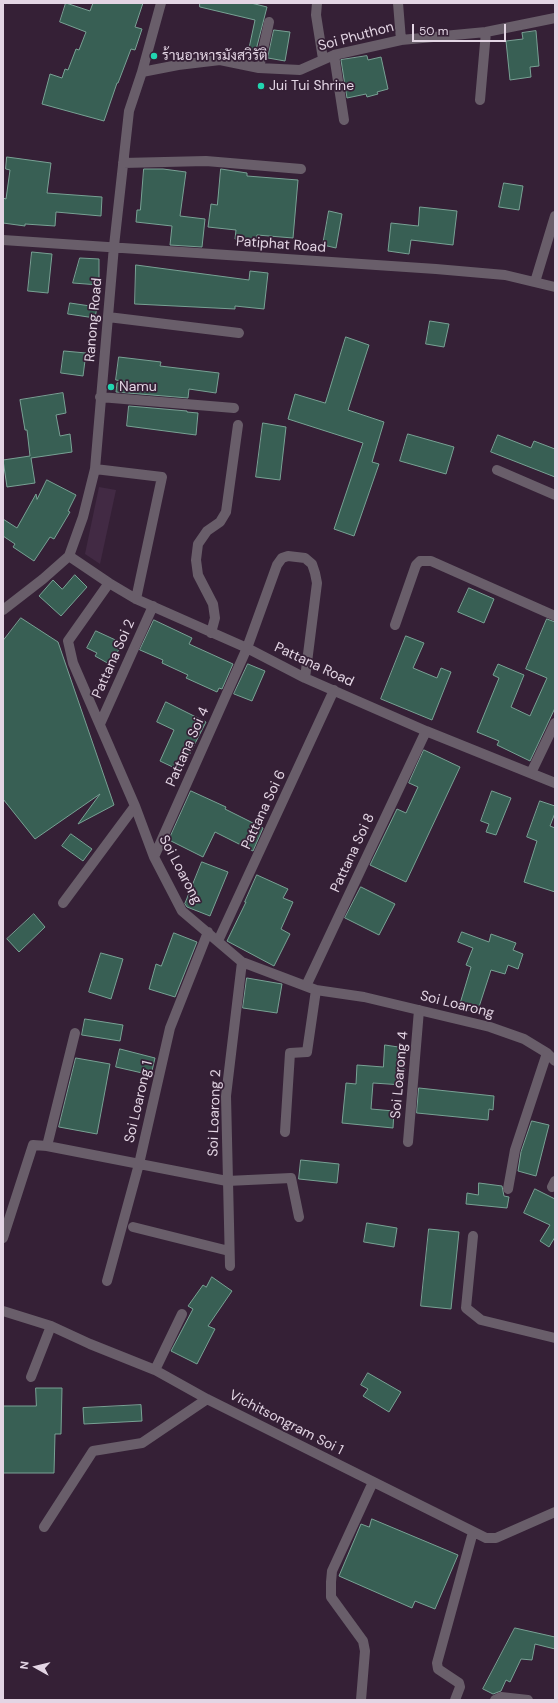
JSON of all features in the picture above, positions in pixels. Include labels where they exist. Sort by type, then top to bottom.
[{"type":"street","name":"Ranong Road","points":[[3,610],[43,579],[69,556],[83,517],[95,469],[114,246],[129,111],[142,72],[161,3]]},
{"type":"street","points":[[317,3],[316,15],[323,59]]},
{"type":"street","points":[[398,3],[401,40]]},
{"type":"street","name":"Soi Phuthon","points":[[142,72],[178,65],[220,60],[259,68],[300,70],[334,55],[401,40],[486,32],[555,18]]},
{"type":"street","points":[[259,68],[269,22]]},
{"type":"street","points":[[480,100],[486,32]]},
{"type":"street","points":[[334,55],[344,120]]},
{"type":"street","points":[[123,163],[206,161],[301,169]]},
{"type":"street","points":[[535,282],[555,216]]},
{"type":"street","name":"Patiphat Road","points":[[3,240],[114,246],[436,269],[505,275],[555,287]]},
{"type":"street","points":[[108,317],[239,333]]},
{"type":"street","points":[[100,397],[234,408]]},
{"type":"street","points":[[211,633],[215,618],[213,604],[198,576],[196,560],[198,544],[206,531],[220,522],[226,512],[238,425]]},
{"type":"street","points":[[95,469],[162,477],[136,598]]},
{"type":"street","points":[[497,470],[555,495]]},
{"type":"street","name":"Pattana Road","points":[[69,556],[110,584],[136,598],[247,648],[305,678],[426,731],[555,783]]},
{"type":"street","name":"Pattana Soi 4","points":[[154,857],[247,648],[277,565],[282,558],[288,556],[305,558],[312,564],[317,582],[305,678]]},
{"type":"street","points":[[395,625],[416,565],[420,561],[424,560],[432,561],[555,616]]},
{"type":"street","name":"Soi Loarong","points":[[110,584],[68,641],[73,663],[135,806],[154,857],[182,911],[242,962],[311,988],[364,997],[490,1028],[524,1039],[547,1053],[555,1061]]},
{"type":"street","name":"Pattana Soi 2","points":[[100,724],[153,606]]},
{"type":"street","name":"Pattana Soi 6","points":[[218,941],[334,690]]},
{"type":"street","points":[[531,773],[555,723]]},
{"type":"street","name":"Pattana Soi 8","points":[[285,1132],[290,1053],[307,1052],[311,988],[426,731]]},
{"type":"street","points":[[62,903],[135,806]]},
{"type":"street","name":"Soi Loarong 1","points":[[107,1281],[139,1164],[170,1028],[208,932]]},
{"type":"street","name":"Soi Loarong 2","points":[[230,1266],[226,1096],[242,962]]},
{"type":"street","name":"Soi Loarong 4","points":[[408,1142],[419,1010]]},
{"type":"street","points":[[47,1146],[75,1033]]},
{"type":"street","points":[[508,1189],[515,1150],[547,1053]]},
{"type":"street","points":[[3,1238],[33,1145],[47,1146],[227,1181],[291,1178],[300,1217]]},
{"type":"street","points":[[133,1227],[229,1251]]},
{"type":"street","points":[[473,1236],[466,1308],[481,1320],[555,1338]]},
{"type":"street","name":"Vichitsongram Soi 1","points":[[3,1310],[51,1326],[90,1344],[155,1370],[207,1399],[486,1538],[496,1538],[555,1512]]},
{"type":"street","points":[[155,1370],[182,1314]]},
{"type":"street","points":[[31,1377],[51,1326]]},
{"type":"street","points":[[44,1527],[93,1451],[142,1443],[207,1399]]},
{"type":"street","points":[[361,1700],[365,1651],[363,1641],[332,1597],[331,1582],[332,1571],[373,1482]]},
{"type":"street","points":[[455,1700],[460,1687],[459,1683],[438,1669],[437,1663],[473,1532]]},
{"type":"street","points":[[495,1700],[501,1697],[528,1700]]},
{"type":"shaded area","points":[[99,487],[116,490],[100,564],[85,554]]},
{"type":"building","points":[[66,3],[90,11],[93,3],[143,3],[135,27],[142,29],[135,50],[131,49],[104,121],[42,104],[50,74],[62,78],[65,69],[68,70],[76,49],[79,50],[86,32],[60,22]]},
{"type":"building","points":[[200,3],[251,3],[267,7],[255,54],[248,53],[255,20],[200,7]]},
{"type":"building","points":[[274,30],[290,32],[285,61],[268,58]]},
{"type":"building","points":[[536,31],[539,66],[530,67],[531,77],[510,80],[506,41],[523,39],[522,33]]},
{"type":"building","points":[[367,56],[368,60],[381,57],[388,89],[367,97],[366,94],[347,98],[341,60]]},
{"type":"building","points":[[7,157],[51,163],[47,193],[102,197],[101,216],[56,212],[55,226],[25,224],[25,226],[3,223],[3,198],[6,199],[10,170],[6,169]]},
{"type":"building","points":[[144,169],[163,169],[186,172],[180,216],[205,219],[202,247],[170,245],[172,226],[136,222],[137,210],[140,210]]},
{"type":"building","points":[[221,169],[247,173],[247,176],[298,180],[293,238],[257,235],[256,242],[235,239],[236,230],[208,227],[211,204],[217,205]]},
{"type":"building","points":[[504,183],[523,186],[519,210],[499,207]]},
{"type":"building","points":[[420,207],[457,211],[453,245],[411,240],[409,254],[388,251],[391,223],[418,226]]},
{"type":"building","points":[[329,211],[342,214],[336,248],[323,245]]},
{"type":"building","points":[[32,252],[52,254],[48,293],[28,291]]},
{"type":"building","points":[[80,258],[99,259],[99,285],[73,283]]},
{"type":"building","points":[[136,265],[249,280],[250,271],[268,273],[264,309],[235,306],[235,309],[135,304]]},
{"type":"building","points":[[70,303],[97,307],[95,318],[68,314]]},
{"type":"building","points":[[430,321],[449,324],[444,347],[426,344]]},
{"type":"building","points":[[346,337],[369,345],[348,410],[384,422],[372,462],[379,464],[354,536],[334,529],[363,443],[288,419],[295,394],[325,403]]},
{"type":"building","points":[[64,351],[86,353],[83,376],[61,373]]},
{"type":"building","points":[[119,357],[161,362],[160,366],[219,373],[216,393],[189,389],[188,398],[116,392],[117,383],[127,382],[116,380]]},
{"type":"building","points":[[63,393],[66,413],[56,415],[60,436],[70,434],[72,452],[31,458],[35,483],[7,487],[3,460],[30,456],[27,430],[25,430],[20,400]]},
{"type":"building","points":[[129,406],[198,413],[196,435],[127,426]]},
{"type":"building","points":[[263,423],[286,427],[280,480],[256,477]]},
{"type":"building","points":[[408,434],[454,447],[446,474],[400,461]]},
{"type":"building","points":[[498,435],[531,448],[534,441],[555,449],[555,477],[491,452]]},
{"type":"building","points":[[47,480],[76,495],[68,511],[70,512],[54,539],[50,537],[34,561],[13,547],[15,544],[3,536],[3,519],[17,528],[36,494],[37,499]]},
{"type":"building","points":[[75,575],[87,587],[61,616],[39,596],[53,580],[62,589]]},
{"type":"building","points":[[469,588],[494,599],[484,623],[458,612]]},
{"type":"building","points":[[21,618],[58,642],[114,805],[78,824],[100,794],[35,839],[3,799],[3,641]]},
{"type":"building","points":[[547,619],[555,622],[555,708],[530,761],[497,745],[499,741],[477,732],[499,678],[493,675],[498,664],[524,675],[511,707],[530,716],[547,678],[526,669]]},
{"type":"building","points":[[154,620],[192,638],[189,644],[233,664],[222,689],[219,688],[217,692],[186,678],[188,675],[162,663],[163,660],[140,650]]},
{"type":"building","points":[[96,631],[122,643],[111,665],[95,656],[97,653],[87,648]]},
{"type":"building","points":[[406,636],[424,643],[413,668],[437,678],[441,668],[451,672],[432,720],[381,699]]},
{"type":"building","points":[[248,664],[265,671],[252,701],[234,694]]},
{"type":"building","points":[[166,702],[206,722],[181,771],[160,761],[174,730],[157,722]]},
{"type":"building","points":[[424,750],[460,767],[406,882],[370,865],[397,809],[406,813],[418,787],[409,783]]},
{"type":"building","points":[[191,791],[226,807],[225,809],[263,828],[253,851],[215,832],[203,857],[169,840]]},
{"type":"building","points":[[492,791],[511,798],[496,835],[486,832],[489,824],[481,821]]},
{"type":"building","points":[[540,801],[555,806],[555,813],[550,826],[555,828],[555,892],[524,882],[537,841],[527,837]]},
{"type":"building","points":[[71,834],[92,849],[83,861],[62,846]]},
{"type":"building","points":[[202,862],[228,872],[210,916],[187,907],[185,904]]},
{"type":"building","points":[[257,875],[288,889],[283,898],[293,902],[281,929],[290,934],[274,966],[227,941]]},
{"type":"building","points":[[361,887],[395,904],[379,935],[345,918]]},
{"type":"building","points":[[34,914],[45,927],[19,952],[7,939]]},
{"type":"building","points":[[462,932],[489,942],[491,934],[516,943],[513,950],[523,954],[518,969],[508,965],[505,974],[491,970],[477,1013],[459,1007],[471,967],[466,965],[473,948],[458,942]]},
{"type":"building","points":[[174,933],[197,942],[175,997],[149,989],[156,964],[161,966]]},
{"type":"building","points":[[101,953],[123,959],[111,999],[89,992]]},
{"type":"building","points":[[247,978],[282,984],[277,1013],[243,1008]]},
{"type":"building","points":[[85,1019],[123,1025],[120,1041],[82,1035]]},
{"type":"building","points":[[385,1045],[405,1048],[403,1085],[373,1083],[371,1109],[394,1111],[393,1128],[342,1123],[346,1083],[356,1084],[357,1065],[383,1067]]},
{"type":"building","points":[[120,1049],[155,1058],[151,1075],[116,1067]]},
{"type":"building","points":[[76,1058],[110,1064],[97,1134],[59,1127]]},
{"type":"building","points":[[419,1088],[494,1096],[493,1110],[489,1109],[488,1120],[417,1113]]},
{"type":"building","points":[[532,1121],[549,1125],[536,1176],[518,1171],[521,1152]]},
{"type":"building","points":[[301,1160],[339,1164],[337,1183],[299,1179]]},
{"type":"building","points":[[479,1183],[502,1186],[504,1196],[509,1197],[507,1208],[466,1204],[467,1193],[478,1195]]},
{"type":"building","points":[[535,1189],[555,1199],[555,1237],[549,1247],[540,1241],[550,1225],[524,1213]]},
{"type":"building","points":[[367,1223],[397,1228],[394,1247],[364,1242]]},
{"type":"building","points":[[429,1229],[459,1232],[451,1309],[421,1306]]},
{"type":"building","points":[[212,1277],[232,1291],[208,1326],[215,1329],[197,1364],[171,1351],[193,1309],[188,1306],[203,1285],[206,1287]]},
{"type":"building","points":[[368,1373],[401,1392],[389,1412],[363,1396],[368,1389],[361,1385]]},
{"type":"building","points":[[36,1388],[62,1388],[61,1434],[55,1434],[54,1473],[3,1473],[3,1406],[36,1406]]},
{"type":"building","points":[[141,1405],[142,1421],[84,1424],[83,1408]]},
{"type":"building","points":[[372,1519],[458,1555],[435,1609],[415,1601],[412,1608],[339,1576],[361,1524],[369,1527]]},
{"type":"building","points":[[515,1628],[555,1637],[555,1649],[535,1644],[532,1660],[521,1659],[510,1682],[506,1680],[501,1691],[493,1694],[483,1689]]},
{"type":"place","name":"ร้านอาหารมังสวิรัติ","points":[[154,56]]},
{"type":"place","name":"Jui Tui Shrine","points":[[261,86]]},
{"type":"place","name":"Namu","points":[[111,387]]}]
